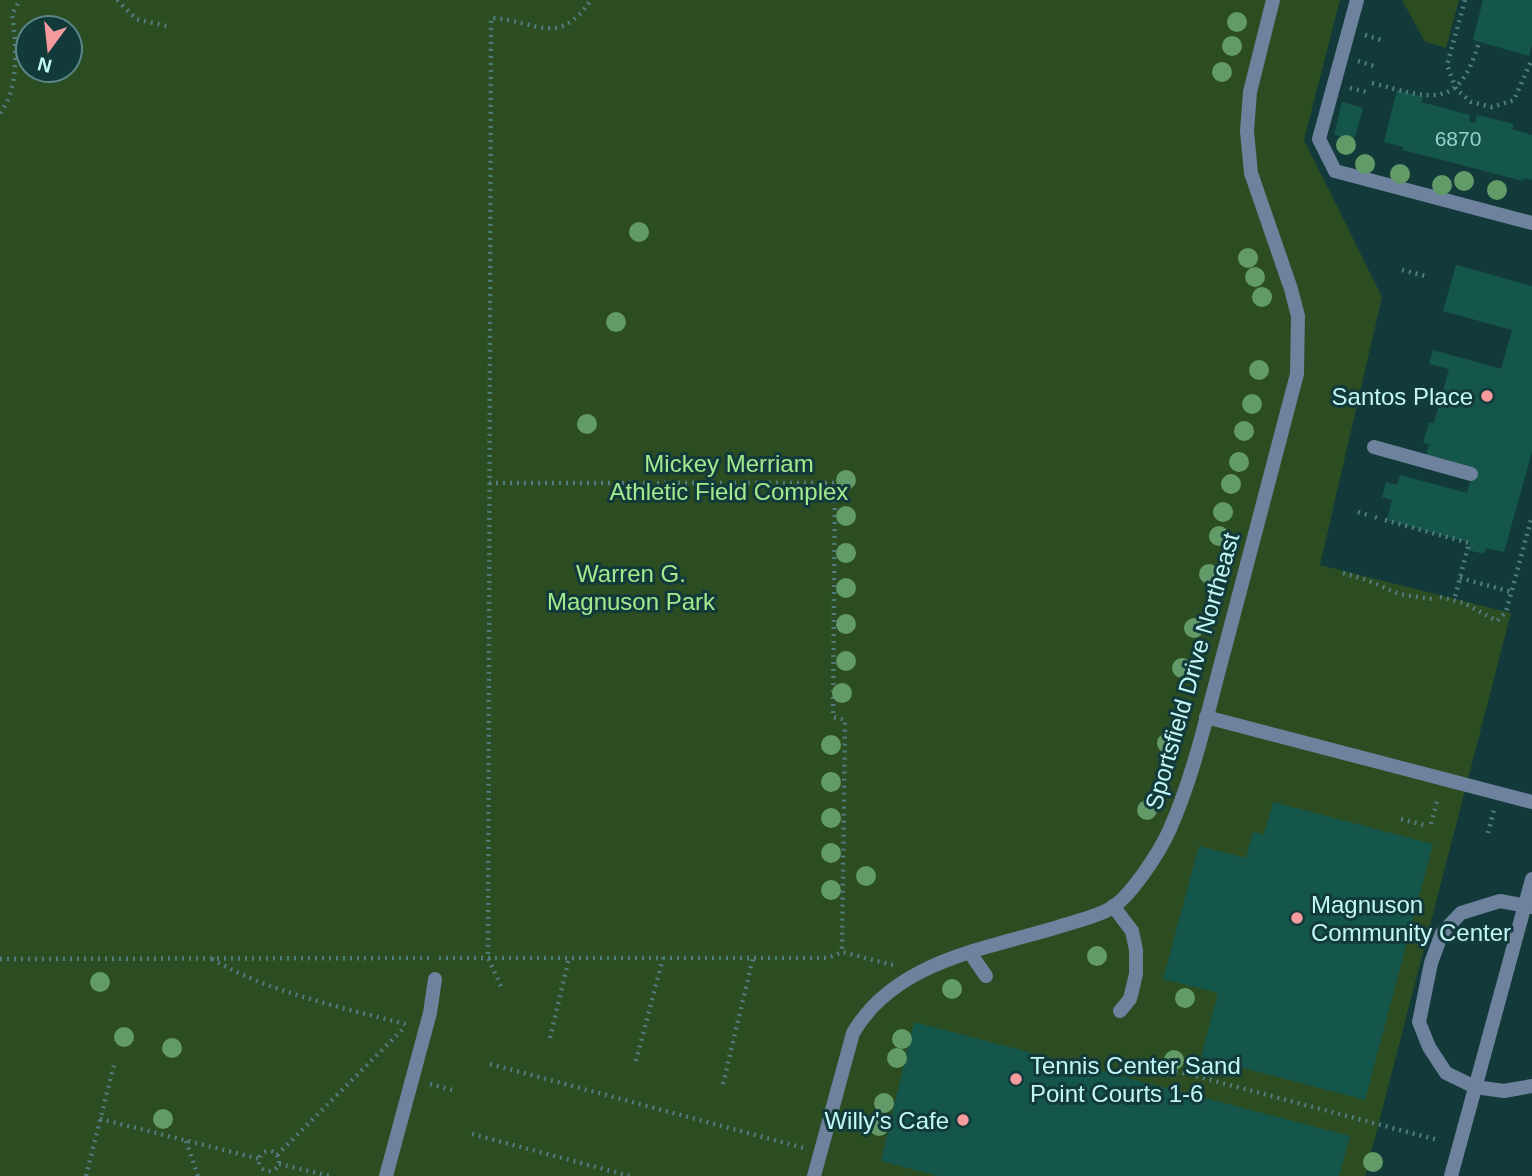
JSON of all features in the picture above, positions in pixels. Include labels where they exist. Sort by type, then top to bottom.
[{"type":"street","name":"Sportsfield Drive Northeast","points":[[814,1176],[847,1051],[862,1017],[882,997],[906,979],[933,965],[1080,920],[1114,906],[1155,857],[1169,831],[1206,717],[1297,373],[1298,316],[1292,289],[1251,173],[1247,131],[1250,92],[1273,0]]},
{"type":"street","points":[[1357,0],[1319,139],[1335,171],[1532,223]]},
{"type":"street","points":[[1374,447],[1471,474]]},
{"type":"street","points":[[1206,717],[1532,802]]},
{"type":"street","points":[[1451,1176],[1529,906],[1532,879]]},
{"type":"street","points":[[1529,906],[1500,901],[1461,913],[1442,933],[1432,962],[1419,1022],[1429,1047],[1446,1073],[1475,1087],[1504,1091],[1532,1086]]},
{"type":"street","points":[[1114,906],[1132,931],[1136,950],[1136,974],[1130,999],[1120,1011]]},
{"type":"street","points":[[970,953],[986,976]]},
{"type":"street","points":[[386,1176],[430,1013],[435,979]]},
{"type":"path","points":[[0,113],[9,102],[16,47],[12,14],[20,0]]},
{"type":"path","points":[[117,0],[136,19],[167,26]]},
{"type":"path","points":[[501,986],[488,958],[491,18],[556,29],[572,23],[591,0]]},
{"type":"path","points":[[1465,0],[1447,65],[1456,89],[1471,102],[1492,107],[1514,100],[1532,58]]},
{"type":"path","points":[[1363,35],[1384,41]]},
{"type":"path","points":[[1372,83],[1433,96],[1456,89],[1468,74],[1479,42]]},
{"type":"path","points":[[1356,61],[1377,66]]},
{"type":"path","points":[[1349,88],[1370,93]]},
{"type":"path","points":[[1402,270],[1429,277]]},
{"type":"path","points":[[489,483],[835,483],[833,717],[845,720],[842,951]]},
{"type":"path","points":[[1358,512],[1469,543],[1454,601]]},
{"type":"path","points":[[1440,597],[1464,603],[1497,621],[1506,612],[1532,516]]},
{"type":"path","points":[[1343,573],[1399,594],[1432,599]]},
{"type":"path","points":[[1460,578],[1512,592]]},
{"type":"path","points":[[1432,824],[1437,803]]},
{"type":"path","points":[[1488,833],[1493,812]]},
{"type":"path","points":[[1401,819],[1424,825]]},
{"type":"path","points":[[0,959],[828,958],[842,951],[897,966]]},
{"type":"path","points":[[435,979],[437,958]]},
{"type":"path","points":[[550,1038],[569,958]]},
{"type":"path","points":[[636,1061],[663,958]]},
{"type":"path","points":[[723,1084],[753,958]]},
{"type":"path","points":[[211,959],[238,975],[284,992],[409,1025],[277,1155]]},
{"type":"path","points":[[86,1176],[115,1061]]},
{"type":"path","points":[[490,1064],[806,1149]]},
{"type":"path","points":[[1148,1067],[1188,1074],[1438,1140]]},
{"type":"path","points":[[430,1084],[452,1090]]},
{"type":"path","points":[[100,1119],[260,1159]]},
{"type":"path","points":[[472,1134],[630,1176]]},
{"type":"path","points":[[186,1140],[198,1176]]},
{"type":"path","points":[[272,1151],[277,1155],[279,1164],[272,1174],[262,1168],[260,1159],[265,1152],[272,1151]]},
{"type":"path","points":[[279,1164],[330,1176]]},
{"type":"green space","name":"Warren G. Magnuson Park","points":[[0,0],[1340,0],[1304,140],[1382,297],[1320,565],[1511,613],[1365,1176],[0,1176]]},
{"type":"green space","points":[[1402,0],[1459,0],[1446,48],[1425,42]]},
{"type":"building","points":[[1483,0],[1532,0],[1532,45],[1529,56],[1473,40]]},
{"type":"building","points":[[1397,90],[1423,97],[1421,102],[1470,115],[1469,121],[1475,123],[1477,115],[1514,124],[1512,129],[1532,135],[1532,180],[1524,178],[1523,181],[1403,150],[1403,147],[1384,142]]},
{"type":"building","points":[[1342,102],[1363,108],[1354,140],[1334,135]]},
{"type":"building","name":"Santos Place","points":[[1456,265],[1532,286],[1532,452],[1504,552],[1486,548],[1484,554],[1468,550],[1470,543],[1387,520],[1392,500],[1382,497],[1386,482],[1397,485],[1400,475],[1467,493],[1474,469],[1426,455],[1429,444],[1423,443],[1429,422],[1434,423],[1449,369],[1429,364],[1433,350],[1501,369],[1512,330],[1443,311]]},
{"type":"building","name":"Magnuson Community Center","points":[[1273,802],[1433,844],[1365,1100],[1201,1057],[1218,993],[1163,979],[1199,846],[1246,858],[1253,832],[1264,835]]},
{"type":"building","name":"Tennis Center Sand Point Courts 1-6","points":[[914,1022],[1350,1136],[1339,1176],[938,1176],[881,1161]]},
{"type":"place","name":"Santos Place","points":[[1487,396]]},
{"type":"place","name":"Magnuson Community Center","points":[[1297,918]]},
{"type":"place","name":"Tennis Center Sand Point Courts 1-6","points":[[1016,1079]]},
{"type":"place","name":"Willy's Cafe","points":[[963,1120]]},
{"type":"park label","name":"Mickey Merriam Athletic Field Complex","points":[[729,477]]}]
